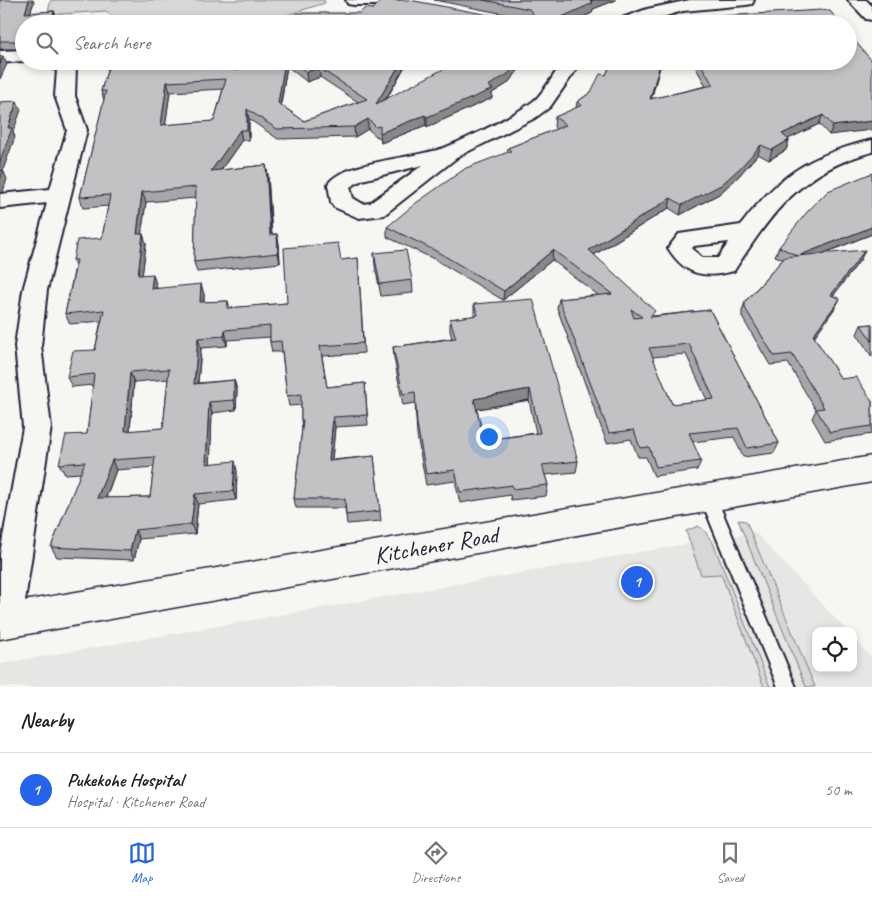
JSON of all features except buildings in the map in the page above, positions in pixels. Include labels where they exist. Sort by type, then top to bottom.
[{"type":"street","points":[[354,0],[400,1]]},
{"type":"street","points":[[647,15],[691,4],[746,0]]},
{"type":"street","points":[[856,0],[872,15]]},
{"type":"street","points":[[0,57],[15,56]]},
{"type":"street","points":[[3,622],[37,427],[28,346],[35,290],[62,195],[77,130],[65,96],[67,70]]},
{"type":"street","points":[[452,152],[528,114],[543,103],[567,70]]},
{"type":"street","points":[[746,232],[774,197],[793,179],[826,161],[872,146]]},
{"type":"street","points":[[0,201],[62,195]]},
{"type":"street","name":"Kitchener Road","points":[[3,622],[872,469]]},
{"type":"lane","points":[[708,497],[787,687]]},
{"type":"shaded area","points":[[51,0],[324,0],[325,3],[287,15],[111,15],[106,11],[47,15]]},
{"type":"shaded area","points":[[738,520],[746,521],[815,687],[806,687]]},
{"type":"shaded area","points":[[698,526],[704,530],[713,543],[770,687],[764,687],[721,574],[701,575],[686,531]]},
{"type":"shaded area","points":[[755,532],[843,627],[812,627],[812,672],[857,672],[857,642],[872,658],[872,687],[0,687],[0,664]]},
{"type":"place","name":"Pukekohe Hospital","points":[[637,582]]}]
